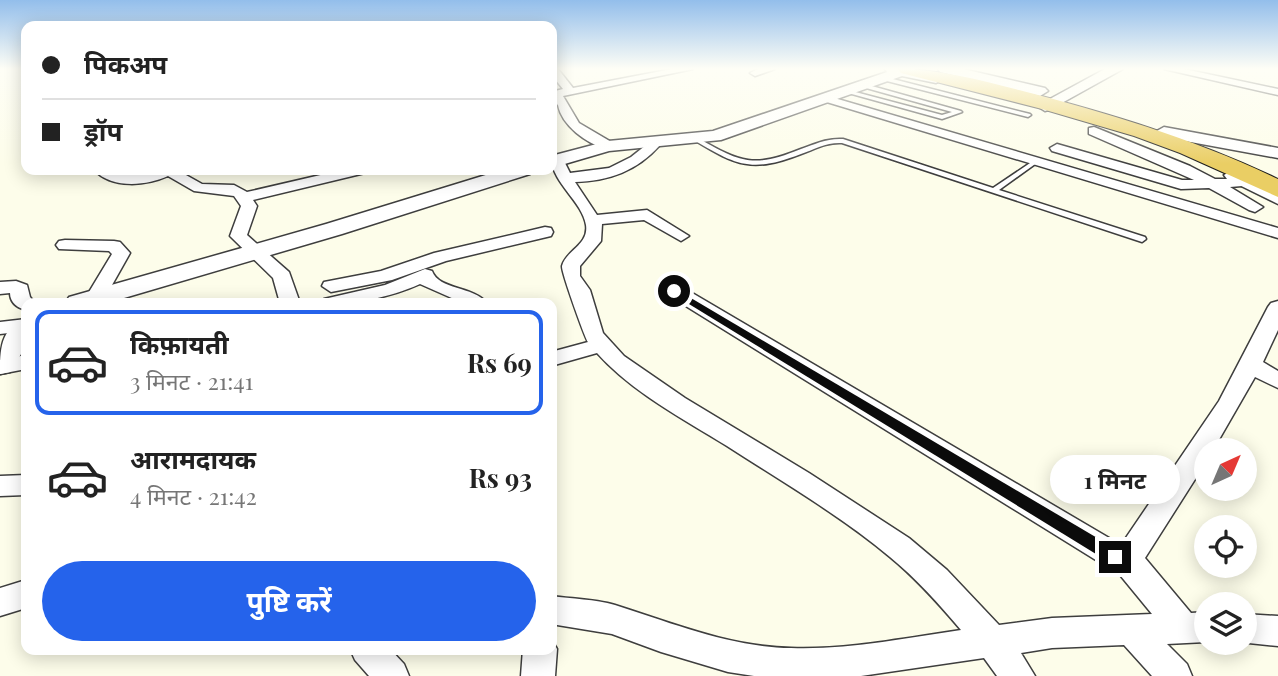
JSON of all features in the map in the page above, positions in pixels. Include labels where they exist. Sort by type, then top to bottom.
[{"type":"highway","points":[[1059,101],[1210,156],[1278,189]]},
{"type":"highway","points":[[1120,123],[1164,132],[1278,179]]},
{"type":"street","points":[[562,101],[568,120],[608,146]]},
{"type":"street","points":[[558,166],[608,146],[696,139],[730,131],[819,101]]},
{"type":"street","points":[[829,101],[1278,233]]},
{"type":"street","points":[[557,111],[566,107]]},
{"type":"street","points":[[1036,161],[1083,136],[1120,123],[1278,198]]},
{"type":"street","points":[[1164,132],[1278,153]]},
{"type":"street","points":[[1083,136],[1169,161],[1255,207]]},
{"type":"street","points":[[558,166],[591,178],[612,174],[627,167],[655,142]]},
{"type":"street","points":[[1057,148],[1189,186],[1249,182]]},
{"type":"street","points":[[1122,156],[1189,186]]},
{"type":"street","points":[[558,166],[593,220],[595,230],[592,241],[571,265],[571,276],[580,290],[593,333],[601,345],[616,361],[677,404],[800,480],[899,547],[936,579],[991,640],[1018,676]]},
{"type":"street","points":[[112,175],[128,180],[150,175]]},
{"type":"street","points":[[175,175],[197,187],[235,190],[245,197],[249,206],[238,236],[282,276],[289,298]]},
{"type":"street","points":[[245,197],[339,175]]},
{"type":"street","points":[[94,298],[507,175]]},
{"type":"street","points":[[593,220],[647,215],[681,236]]},
{"type":"street","points":[[331,294],[440,257],[545,232]]},
{"type":"street","points":[[65,245],[114,246],[121,253],[88,298]]},
{"type":"street","points":[[331,294],[391,290],[423,277],[440,257]]},
{"type":"street","points":[[423,277],[435,288],[468,298]]},
{"type":"street","points":[[0,288],[20,289],[21,299]]},
{"type":"street","points":[[674,291],[1131,566],[1194,627]]},
{"type":"street","points":[[1131,566],[1130,556],[1250,364],[1278,307]]},
{"type":"street","points":[[0,328],[21,326]]},
{"type":"street","points":[[0,366],[21,334]]},
{"type":"street","points":[[557,357],[601,345]]},
{"type":"street","points":[[0,366],[21,363]]},
{"type":"street","points":[[1250,364],[1278,381]]},
{"type":"street","points":[[0,486],[21,485]]},
{"type":"street","points":[[0,602],[21,596]]},
{"type":"street","points":[[557,611],[612,619],[661,637],[728,656],[790,665],[845,662],[1052,633],[1194,627]]},
{"type":"street","points":[[1129,628],[1175,676]]},
{"type":"street","points":[[1257,630],[1278,631]]},
{"type":"street","points":[[373,655],[392,676]]},
{"type":"lane","points":[[880,101],[942,117],[953,116],[959,112],[917,101]]},
{"type":"lane","points":[[976,101],[1028,115]]},
{"type":"lane","points":[[988,105],[994,101]]},
{"type":"lane","points":[[696,139],[716,151],[757,166],[774,163],[827,141],[843,141],[1142,239]]},
{"type":"lane","points":[[994,190],[1036,161]]},
{"type":"route","points":[[674,291],[1115,557]]}]
